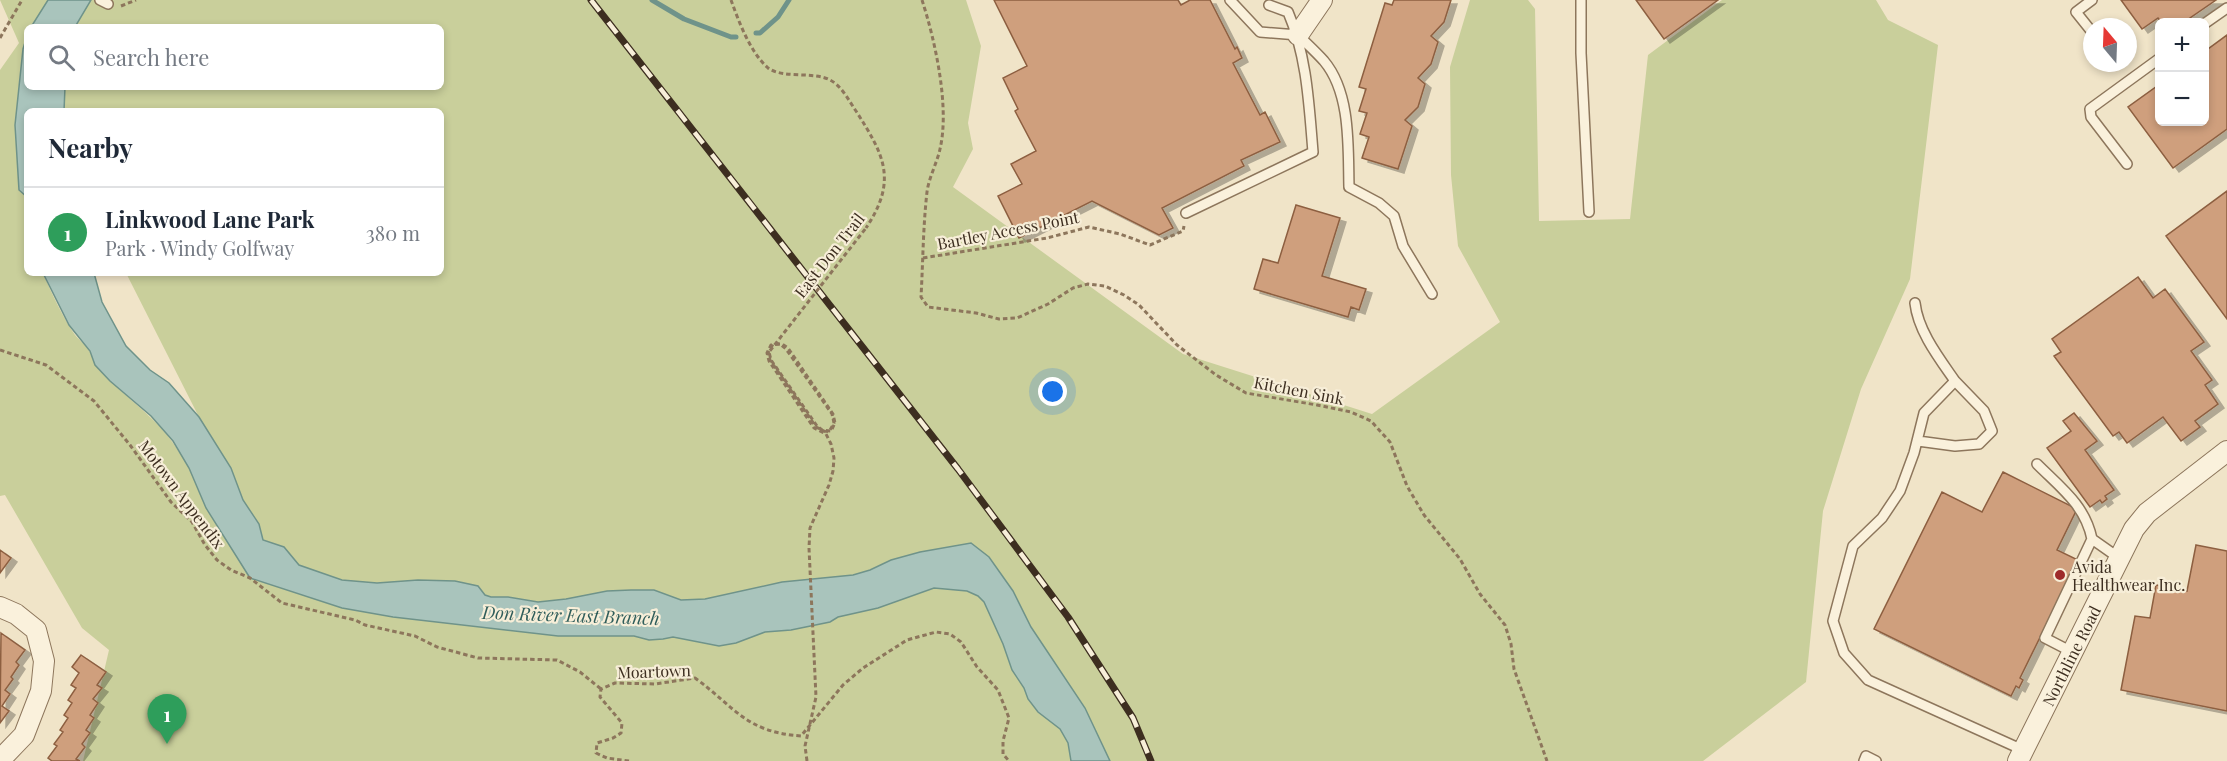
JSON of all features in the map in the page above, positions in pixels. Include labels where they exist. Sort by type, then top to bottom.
[{"type":"street","points":[[1298,35],[1322,0]]},
{"type":"street","name":"Northline Road","points":[[2021,756],[2134,529],[2147,513],[2227,451]]},
{"type":"street","points":[[0,607],[16,614],[36,630],[44,661],[40,691],[24,735],[0,760]]},
{"type":"lane","points":[[1230,0],[1260,32],[1298,35],[1325,62],[1340,90],[1346,128],[1349,186],[1379,203],[1394,216],[1403,246],[1432,294]]},
{"type":"lane","points":[[1581,0],[1581,53],[1589,212]]},
{"type":"lane","points":[[2083,21],[2076,12],[2081,3],[2092,0]]},
{"type":"lane","points":[[1185,213],[1313,152],[1308,95],[1298,35],[1288,12],[1268,2]]},
{"type":"lane","points":[[2209,21],[2227,8]]},
{"type":"lane","points":[[2127,164],[2091,117],[2090,109],[2155,62]]},
{"type":"lane","points":[[1915,303],[1916,316],[1936,354],[1955,381],[1984,411],[1992,431],[1979,444],[1955,446],[1917,441]]},
{"type":"lane","points":[[1955,381],[1924,414],[1900,491],[1882,518],[1853,546],[1833,621],[1844,653],[1868,680],[2021,756]]},
{"type":"lane","points":[[2037,464],[2078,504],[2089,525],[2092,539],[2045,638],[2074,653]]},
{"type":"lane","points":[[2092,539],[2119,558]]},
{"type":"lane","points":[[1864,761],[1866,756],[1876,761]]},
{"type":"path","points":[[0,38],[22,0]]},
{"type":"path","name":"East Don Trail","points":[[731,0],[754,50],[769,69],[796,75],[817,75],[832,80],[842,90],[878,146],[884,177],[884,191],[880,205],[866,228],[784,331],[779,338],[774,345],[769,352],[771,360],[817,426],[822,430],[825,430],[831,431],[835,423],[833,414],[788,348],[782,344],[773,344],[768,353],[770,360],[816,427],[822,432],[830,430],[834,423],[832,414],[786,349],[780,344],[771,345],[767,353],[769,362],[814,428],[826,434],[834,458],[833,471],[810,528],[816,697],[805,746],[807,761]]},
{"type":"path","name":"Kitchen Sink","points":[[922,0],[933,35],[941,84],[942,124],[941,147],[927,188],[921,297],[928,307],[976,313],[999,319],[1017,318],[1048,304],[1073,288],[1088,284],[1105,286],[1139,305],[1177,345],[1222,380],[1246,393],[1351,412],[1371,421],[1390,442],[1407,486],[1424,515],[1460,559],[1480,594],[1505,624],[1511,644],[1514,669],[1547,761]]},
{"type":"path","name":"Bartley Access Point","points":[[923,258],[1047,238],[1089,227],[1120,234],[1150,245],[1183,231],[1185,213]]},
{"type":"path","name":"Motown Appendix","points":[[0,350],[46,365],[94,401],[130,445],[171,502],[192,522],[205,546],[217,560],[231,570],[250,578],[282,603],[415,636],[437,647],[478,658],[557,660],[580,672],[601,689]]},
{"type":"path","points":[[811,725],[843,686],[882,654],[907,640],[926,634],[936,632],[950,634],[961,642],[977,667],[998,690],[1009,718],[1003,741],[1003,754],[1009,761]]},
{"type":"path","name":"Moartown","points":[[629,761],[607,758],[596,753],[597,743],[621,733],[622,723],[600,698],[601,689],[615,683],[655,684],[695,678],[737,715],[753,725],[786,735],[801,736],[811,725]]},
{"type":"green space","points":[[0,0],[966,0],[981,46],[968,123],[973,149],[953,187],[1183,354],[1372,414],[1500,322],[1458,246],[1451,175],[1450,67],[1470,0],[1528,0],[1535,9],[1539,221],[1630,219],[1648,55],[1722,0],[1876,0],[1888,20],[1938,45],[1910,279],[1861,389],[1823,511],[1806,682],[1703,761],[83,761],[109,650],[82,628],[5,495],[0,496],[0,70],[19,43]]},
{"type":"water","points":[[48,0],[91,0],[77,24],[33,24]]},
{"type":"water","points":[[24,46],[24,90],[65,90],[64,108],[24,108],[24,194],[19,190],[15,125]]},
{"type":"water","name":"Don River East Branch","points":[[44,276],[95,276],[102,302],[126,346],[150,370],[169,383],[199,417],[231,468],[243,500],[259,524],[263,540],[284,547],[299,565],[342,580],[377,583],[418,580],[455,581],[478,586],[485,595],[491,597],[538,602],[607,591],[631,590],[654,590],[681,600],[705,599],[782,582],[853,575],[891,560],[920,552],[971,543],[989,557],[1013,591],[1031,627],[1085,708],[1110,761],[1071,761],[1068,743],[1060,729],[1038,712],[1012,670],[984,602],[967,591],[934,588],[878,608],[838,617],[830,622],[791,630],[765,632],[736,643],[719,646],[673,637],[649,640],[634,636],[558,636],[393,617],[342,608],[250,578],[206,508],[189,468],[173,441],[151,416],[95,365],[90,351],[69,325]]},
{"type":"building","points":[[994,0],[1178,0],[1181,5],[1190,0],[1210,0],[1242,58],[1233,63],[1260,115],[1265,112],[1280,142],[1241,160],[1244,166],[1162,208],[1173,228],[1159,235],[1092,201],[1019,238],[998,196],[1022,184],[1011,164],[1036,151],[1015,111],[1018,109],[1003,78],[1027,66]]},
{"type":"building","points":[[1394,0],[1451,0],[1444,22],[1431,36],[1438,42],[1431,64],[1418,78],[1425,84],[1418,107],[1405,120],[1412,126],[1398,169],[1362,158],[1369,137],[1360,134],[1367,113],[1359,111],[1366,89],[1359,87],[1385,3],[1392,5]]},
{"type":"building","points":[[1636,0],[1718,0],[1664,39]]},
{"type":"building","points":[[2121,0],[2216,0],[2190,18],[2155,18],[2142,29],[2137,18],[2134,18]]},
{"type":"building","points":[[2227,35],[2227,129],[2173,168],[2128,107],[2155,88],[2155,126],[2209,126],[2209,48]]},
{"type":"building","points":[[2227,191],[2227,319],[2166,236]]},
{"type":"building","points":[[1296,205],[1340,218],[1322,276],[1366,289],[1359,310],[1351,307],[1348,317],[1254,289],[1263,259],[1278,263]]},
{"type":"building","points":[[2138,277],[2153,298],[2165,289],[2204,342],[2191,351],[2212,380],[2205,385],[2218,404],[2195,421],[2200,427],[2181,441],[2163,417],[2127,443],[2119,432],[2113,436],[2054,356],[2061,352],[2052,339]]},
{"type":"building","points":[[2074,413],[2097,441],[2085,450],[2114,490],[2105,496],[2107,499],[2102,503],[2100,500],[2090,507],[2047,448],[2071,431],[2063,421]]},
{"type":"building","points":[[2003,472],[2077,509],[2057,550],[2078,560],[2020,678],[2023,680],[2019,688],[2016,686],[2011,696],[1874,629],[1942,492],[1982,512]]},
{"type":"building","points":[[2196,545],[2227,551],[2227,711],[2121,690],[2135,616],[2150,618],[2156,585],[2187,591]]},
{"type":"building","points":[[0,550],[11,558],[0,573]]},
{"type":"building","points":[[1,633],[25,650],[16,662],[19,665],[5,690],[10,694],[2,706],[9,711],[0,723]]},
{"type":"building","points":[[81,655],[106,672],[97,685],[102,688],[93,699],[98,703],[90,715],[94,718],[86,730],[90,733],[82,744],[85,747],[76,759],[80,761],[52,761],[48,758],[63,732],[60,730],[68,718],[64,715],[72,703],[68,700],[76,688],[71,685],[79,673],[72,667]]},
{"type":"waterway","points":[[652,0],[684,19],[736,37]]},
{"type":"waterway","points":[[756,33],[760,33],[778,17],[789,0]]},
{"type":"railway","points":[[591,0],[958,469],[1068,617],[1133,718],[1151,761]]},
{"type":"place","name":"Avida Healthwear Inc.","points":[[2060,575]]},
{"type":"place","name":"Linkwood Lane Park","points":[[167,744]]}]
